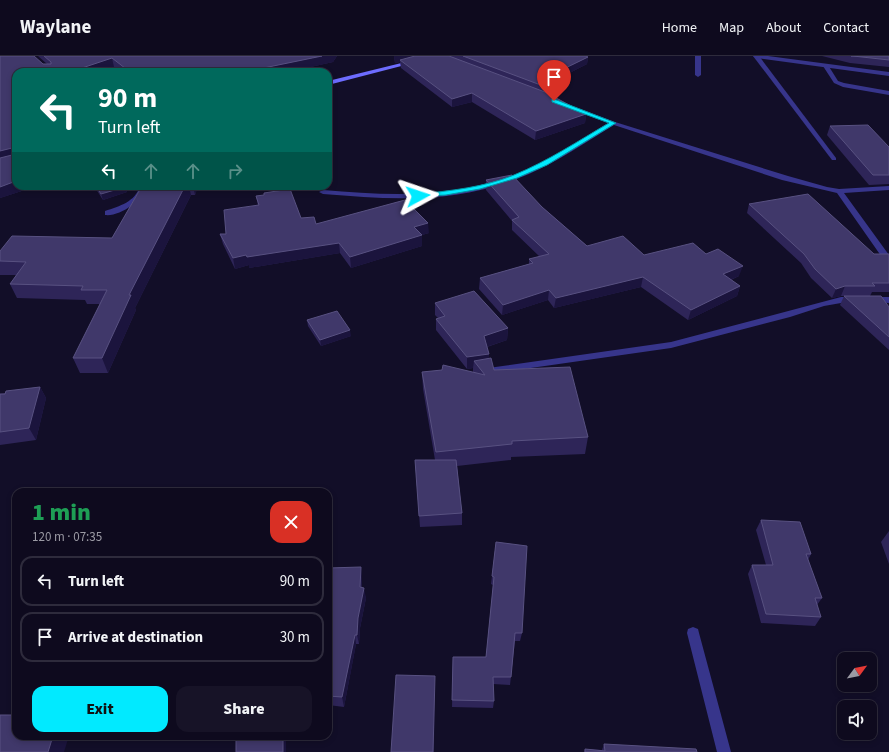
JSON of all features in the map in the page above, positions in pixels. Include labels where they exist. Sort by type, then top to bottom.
[{"type":"main road","points":[[332,82],[438,57]]},
{"type":"street","points":[[698,56],[698,75]]},
{"type":"street","points":[[756,56],[889,74]]},
{"type":"street","points":[[756,56],[834,159]]},
{"type":"street","points":[[826,66],[836,82],[843,85],[889,93]]},
{"type":"street","points":[[561,103],[613,123],[785,178],[839,191],[889,188]]},
{"type":"street","points":[[323,192],[404,197],[446,193],[480,187],[515,177],[545,163],[613,123]]},
{"type":"street","points":[[108,213],[132,203],[142,194],[143,190]]},
{"type":"street","points":[[839,191],[889,261]]},
{"type":"street","points":[[474,373],[671,345],[841,300],[889,300]]},
{"type":"street","points":[[693,633],[724,752]]},
{"type":"building","points":[[0,56],[34,56],[43,64],[51,64],[51,62],[44,56],[322,56],[264,68],[125,68],[112,58],[82,68],[12,68],[12,148],[0,151]]},
{"type":"building","points":[[415,56],[449,56],[545,92],[586,114],[536,131],[472,93],[452,99],[400,60]]},
{"type":"building","points":[[463,56],[588,57],[541,80],[551,85],[546,87]]},
{"type":"building","points":[[853,56],[889,56],[889,60]]},
{"type":"building","points":[[868,125],[889,147],[889,175],[873,175],[830,126]]},
{"type":"building","points":[[12,155],[12,182],[0,187],[0,158]]},
{"type":"building","points":[[512,175],[542,207],[587,246],[623,236],[644,255],[693,243],[706,254],[718,249],[743,266],[723,274],[740,286],[691,310],[643,277],[556,298],[549,290],[503,305],[480,278],[533,263],[529,259],[549,254],[512,220],[519,217],[486,180]]},
{"type":"building","points":[[98,190],[115,190],[101,194]]},
{"type":"building","points":[[140,190],[183,190],[129,295],[131,295],[102,358],[73,358],[107,290],[81,290],[83,286],[10,284],[26,262],[0,261],[0,251],[12,236],[112,238]]},
{"type":"building","points":[[290,190],[301,218],[314,217],[316,224],[405,200],[428,223],[414,227],[422,235],[350,257],[339,243],[233,258],[220,234],[226,234],[224,210],[259,205],[256,196],[264,195],[264,193]]},
{"type":"building","points":[[808,194],[874,254],[889,254],[889,283],[872,283],[875,286],[845,286],[836,289],[815,269],[804,254],[749,204]]},
{"type":"building","points":[[474,291],[508,328],[484,336],[489,354],[467,357],[436,319],[445,316],[435,303]]},
{"type":"building","points":[[844,296],[881,296],[889,307],[889,337]]},
{"type":"building","points":[[337,311],[350,330],[320,340],[307,320]]},
{"type":"building","points":[[491,358],[494,370],[570,367],[588,437],[512,441],[512,444],[436,452],[422,372],[442,370],[443,365],[485,375],[474,361]]},
{"type":"building","points":[[40,387],[29,428],[0,432],[0,394],[5,394],[6,391]]},
{"type":"building","points":[[415,460],[456,460],[462,513],[419,516]]},
{"type":"building","points":[[761,520],[800,522],[811,554],[806,554],[822,598],[815,598],[821,617],[766,614],[752,565],[773,565]]},
{"type":"building","points":[[496,542],[527,546],[522,633],[515,633],[511,677],[493,677],[494,701],[452,700],[453,657],[486,657]]},
{"type":"building","points":[[361,567],[360,587],[364,588],[358,618],[357,635],[355,635],[342,697],[332,696],[332,568]]},
{"type":"building","points":[[396,675],[435,676],[433,752],[391,752]]},
{"type":"building","points":[[0,715],[12,715],[12,740],[52,740],[48,752],[0,752]]},
{"type":"building","points":[[236,740],[283,740],[283,752],[236,752]]},
{"type":"building","points":[[604,744],[696,749],[697,752],[585,752],[585,749],[605,751]]},
{"type":"route","points":[[418,196],[480,187],[515,177],[545,163],[613,123],[554,101]]}]
